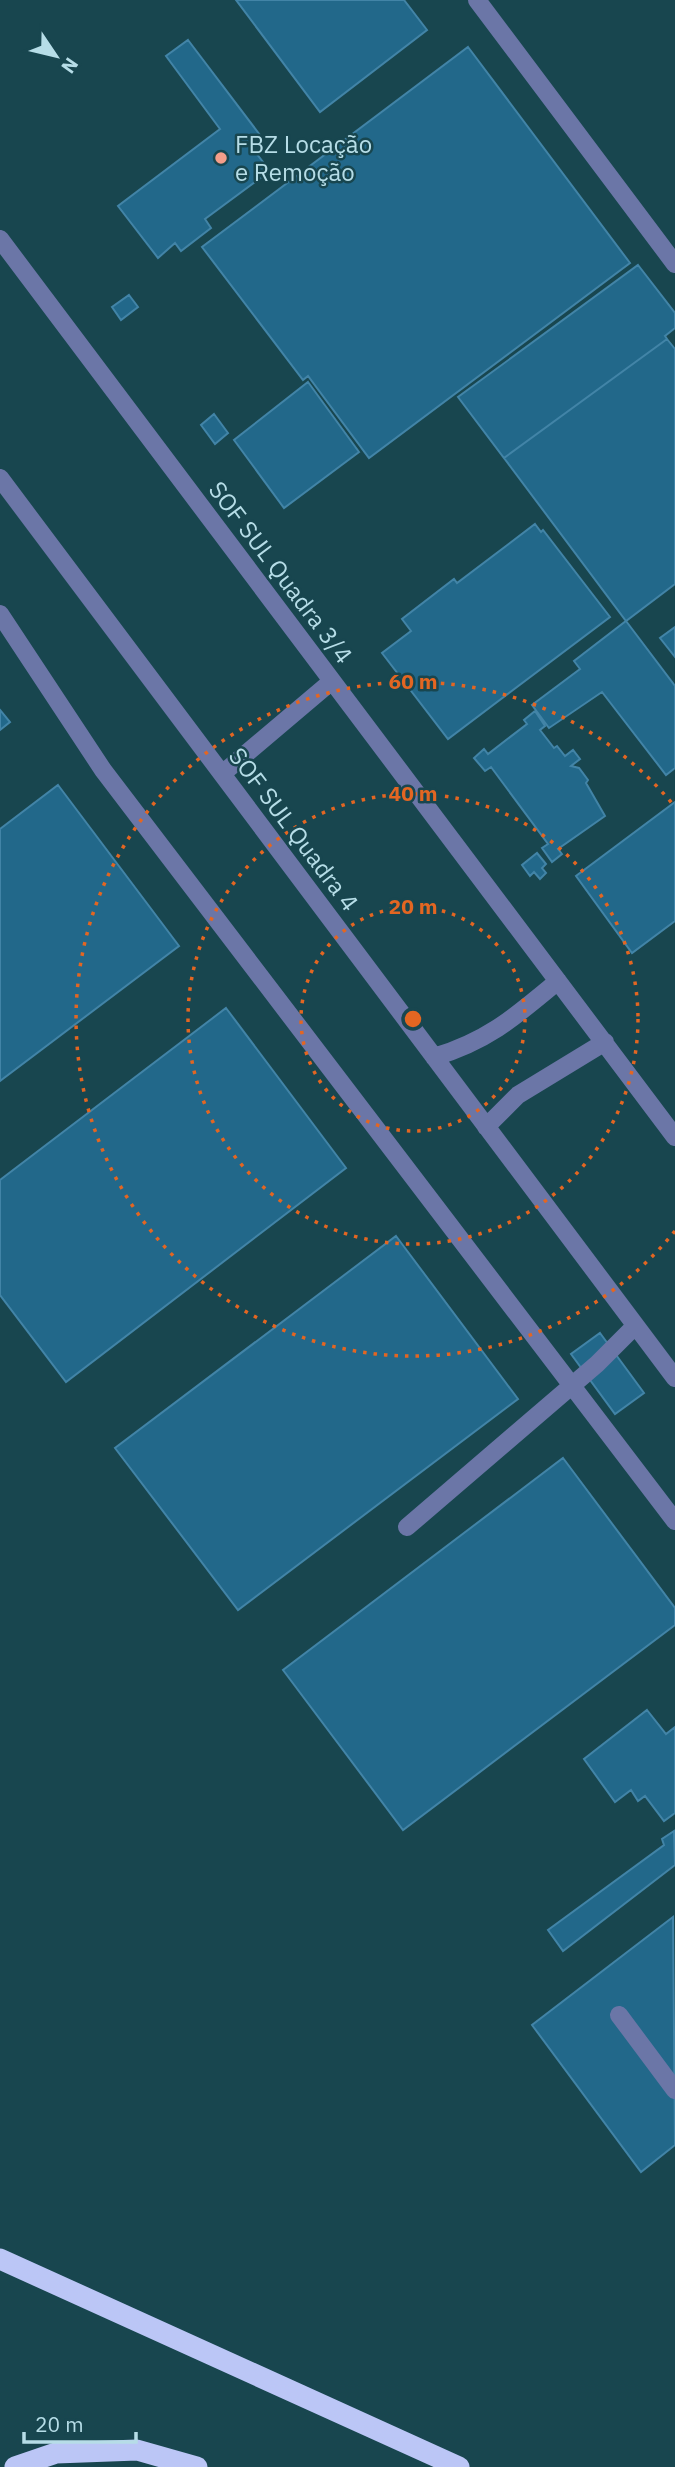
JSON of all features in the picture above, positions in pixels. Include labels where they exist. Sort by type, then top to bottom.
[{"type":"highway","points":[[0,2259],[459,2467]]},
{"type":"highway","points":[[15,2467],[56,2453],[137,2450],[197,2467]]},
{"type":"street","points":[[477,0],[675,264]]},
{"type":"street","name":"SOF SUL Quadra 3/4","points":[[0,239],[675,1137]]},
{"type":"street","name":"SOF SUL Quadra 4","points":[[0,478],[435,1057],[634,1327],[675,1378]]},
{"type":"street","points":[[0,614],[103,770],[675,1521]]},
{"type":"street","points":[[222,774],[332,681]]},
{"type":"street","points":[[435,1057],[470,1047],[517,1015],[558,981]]},
{"type":"street","points":[[486,1127],[518,1095],[605,1042]]},
{"type":"street","points":[[407,1527],[634,1327]]},
{"type":"street","points":[[619,2015],[675,2090]]},
{"type":"building","points":[[236,0],[404,0],[427,30],[320,112]]},
{"type":"building","name":"FBZ Locação e Remoção","points":[[188,40],[260,135],[249,144],[270,171],[205,219],[211,228],[181,251],[175,243],[158,258],[118,206],[220,129],[166,56]]},
{"type":"building","points":[[468,47],[630,263],[369,458],[308,376],[303,380],[202,247]]},
{"type":"building","points":[[638,265],[675,313],[675,328],[665,336],[667,339],[504,458],[458,397]]},
{"type":"building","points":[[129,295],[138,307],[121,320],[112,307]]},
{"type":"building","points":[[667,339],[675,349],[675,584],[626,621],[504,458]]},
{"type":"building","points":[[308,382],[359,452],[284,508],[234,440]]},
{"type":"building","points":[[214,414],[228,433],[215,444],[201,425]]},
{"type":"building","points":[[535,524],[541,532],[543,530],[610,617],[448,739],[382,653],[411,631],[402,619],[454,579],[457,583]]},
{"type":"building","points":[[626,621],[675,686],[675,768],[666,775],[602,692],[549,728],[532,705],[580,669],[574,661]]},
{"type":"building","points":[[626,621],[675,686],[675,768],[666,775],[602,692],[549,728],[532,705],[580,669],[574,661]]},
{"type":"building","points":[[675,627],[675,657],[660,638]]},
{"type":"building","points":[[0,710],[10,722],[0,730]]},
{"type":"building","points":[[535,711],[545,726],[540,730],[554,748],[557,746],[565,756],[573,750],[580,759],[571,766],[579,768],[588,780],[586,783],[605,816],[558,849],[562,854],[552,862],[542,848],[548,844],[491,767],[485,771],[474,758],[484,749],[488,754],[527,724],[524,720]]},
{"type":"building","points":[[535,711],[545,726],[540,730],[554,748],[557,746],[565,756],[573,750],[580,759],[571,766],[579,768],[588,780],[586,783],[605,816],[558,849],[562,854],[552,862],[542,848],[548,844],[491,767],[485,771],[474,758],[484,749],[488,754],[527,724],[524,720]]},
{"type":"building","points":[[58,785],[179,946],[0,1081],[0,829]]},
{"type":"building","points":[[675,802],[675,921],[632,953],[576,876]]},
{"type":"building","points":[[675,802],[675,921],[632,953],[576,876]]},
{"type":"building","points":[[537,853],[546,864],[542,868],[546,873],[540,879],[534,872],[530,876],[522,865]]},
{"type":"building","points":[[226,1008],[346,1168],[66,1382],[0,1295],[0,1180]]},
{"type":"building","points":[[396,1236],[518,1399],[238,1610],[115,1448]]},
{"type":"building","points":[[600,1333],[644,1393],[615,1414],[571,1354]]},
{"type":"building","points":[[563,1458],[675,1608],[675,1625],[403,1830],[283,1670]]},
{"type":"building","points":[[647,1710],[666,1734],[675,1727],[675,1813],[664,1821],[645,1796],[638,1801],[631,1790],[615,1802],[584,1759]]},
{"type":"building","points":[[647,1710],[666,1734],[675,1727],[675,1813],[664,1821],[645,1796],[638,1801],[631,1790],[615,1802],[584,1759]]},
{"type":"building","points":[[674,1831],[675,1865],[563,1951],[548,1930],[664,1845],[662,1839]]},
{"type":"building","points":[[674,1831],[675,1865],[563,1951],[548,1930],[664,1845],[662,1839]]},
{"type":"building","points":[[673,1917],[675,2145],[641,2172],[532,2025]]},
{"type":"building","points":[[673,1917],[675,2145],[641,2172],[532,2025]]},
{"type":"place","name":"FBZ Locação e Remoção","points":[[221,158]]}]
